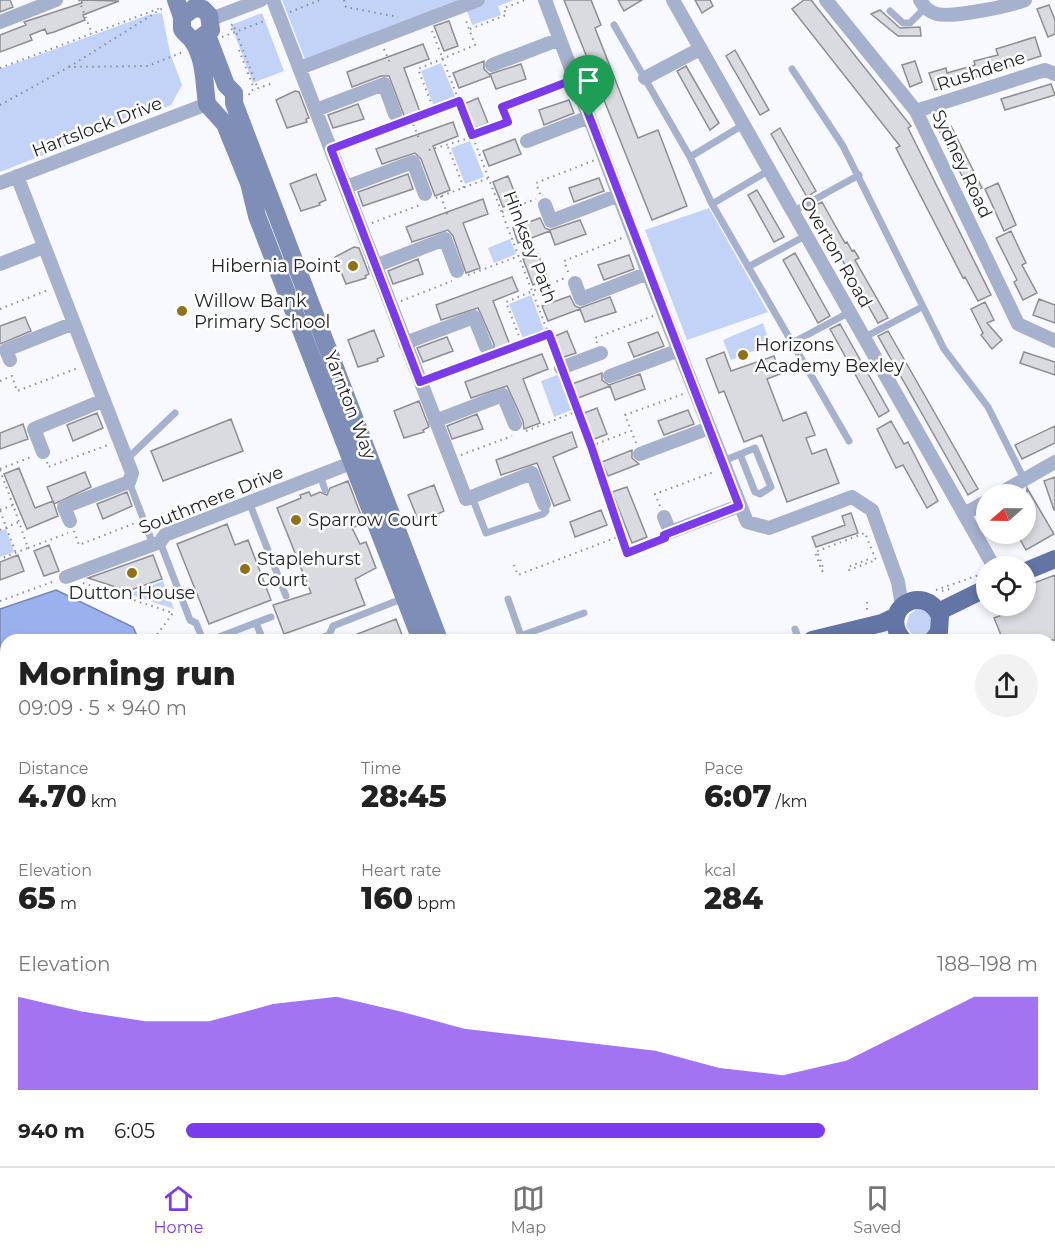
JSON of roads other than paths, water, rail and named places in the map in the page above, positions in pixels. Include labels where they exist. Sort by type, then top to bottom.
[{"type":"main road","points":[[1036,567],[1055,558]]},
{"type":"main road","points":[[938,612],[976,593]]},
{"type":"main road","points":[[837,634],[882,623],[905,608],[929,603],[938,612],[941,625],[936,634]]},
{"type":"main road","points":[[900,634],[895,626],[905,608]]},
{"type":"street","points":[[0,22],[56,0]]},
{"type":"street","points":[[188,15],[261,0]]},
{"type":"street","points":[[273,0],[466,499],[532,472],[544,504]]},
{"type":"street","points":[[300,68],[478,0]]},
{"type":"street","name":"Sydney Road","points":[[826,0],[916,111],[1018,324],[1055,341]]},
{"type":"street","points":[[923,4],[940,15],[1006,6],[1025,0]]},
{"type":"street","points":[[546,4],[648,273],[747,522],[769,528],[852,497],[872,510],[898,582],[909,589],[905,608]]},
{"type":"street","name":"Overton Road","points":[[675,4],[988,556]]},
{"type":"street","name":"Yarnton Way","points":[[188,15],[226,85],[234,93],[234,103],[412,595],[420,634]]},
{"type":"street","name":"Yarnton Way","points":[[188,15],[210,103],[225,124],[249,183],[257,216],[361,459]]},
{"type":"street","points":[[492,65],[560,39]]},
{"type":"street","points":[[645,78],[700,49]]},
{"type":"street","name":"Rushdene","points":[[916,111],[1045,70],[1055,74]]},
{"type":"street","points":[[316,110],[384,84],[395,114]]},
{"type":"street","points":[[226,85],[217,85],[210,103],[229,111],[234,103]]},
{"type":"street","name":"Hartslock Drive","points":[[0,183],[210,103]]},
{"type":"street","points":[[527,141],[589,117]]},
{"type":"street","points":[[346,187],[413,162],[425,194]]},
{"type":"street","points":[[17,176],[132,473],[129,482],[64,507],[70,520]]},
{"type":"street","points":[[544,205],[551,221],[619,195]]},
{"type":"street","points":[[375,266],[445,239],[457,271]]},
{"type":"street","points":[[0,264],[44,247]]},
{"type":"street","points":[[575,283],[581,299],[648,273]]},
{"type":"street","points":[[405,343],[474,317],[486,347]]},
{"type":"street","points":[[9,360],[6,351],[74,323]]},
{"type":"street","points":[[610,376],[679,350]]},
{"type":"street","points":[[561,368],[601,353]]},
{"type":"street","points":[[435,421],[503,394],[515,424]]},
{"type":"street","points":[[43,452],[34,429],[104,400]]},
{"type":"street","points":[[640,454],[710,428]]},
{"type":"street","name":"Southmere Drive","points":[[66,577],[156,543],[165,535],[361,459]]},
{"type":"street","points":[[1016,484],[1055,462]]},
{"type":"street","points":[[664,517],[670,532],[739,506]]},
{"type":"street","points":[[964,514],[976,507]]},
{"type":"street","name":"Yarnton Way","points":[[412,595],[435,634]]},
{"type":"lane","points":[[890,11],[903,23],[910,23],[923,4]]},
{"type":"lane","points":[[614,25],[690,157],[712,204],[849,441]]},
{"type":"lane","points":[[792,69],[843,146],[922,307],[954,365],[988,407],[1024,479]]},
{"type":"lane","points":[[690,157],[743,125]]},
{"type":"lane","points":[[712,204],[768,171]]},
{"type":"lane","points":[[792,212],[859,175]]},
{"type":"lane","points":[[748,267],[805,236]]},
{"type":"lane","points":[[865,337],[922,307]]},
{"type":"lane","points":[[792,343],[850,312]]},
{"type":"lane","points":[[126,459],[175,413]]},
{"type":"lane","points":[[723,464],[740,454],[753,448],[757,449],[771,489],[757,494],[740,454]]},
{"type":"lane","points":[[320,475],[326,490]]},
{"type":"lane","points":[[129,482],[190,620],[196,623],[201,634]]},
{"type":"lane","points":[[472,496],[486,533],[543,514],[546,511],[544,504]]},
{"type":"lane","points":[[249,502],[286,596]]},
{"type":"lane","points":[[329,634],[333,626],[412,595]]},
{"type":"lane","points":[[508,599],[521,634]]},
{"type":"lane","points":[[527,634],[584,613]]},
{"type":"lane","points":[[228,634],[271,617]]},
{"type":"lane","points":[[256,623],[261,634]]},
{"type":"lane","points":[[795,629],[797,634]]},
{"type":"water","points":[[56,590],[133,627],[136,634],[0,634],[0,609]]},
{"type":"place","name":"Hibernia Point","points":[[353,266]]},
{"type":"place","name":"Willow Bank Primary School","points":[[182,311]]},
{"type":"place","name":"Horizons Academy Bexley","points":[[743,355]]},
{"type":"place","name":"Sparrow Court","points":[[296,520]]},
{"type":"place","name":"Staplehurst Court","points":[[245,569]]},
{"type":"place","name":"Dutton House","points":[[132,573]]}]
